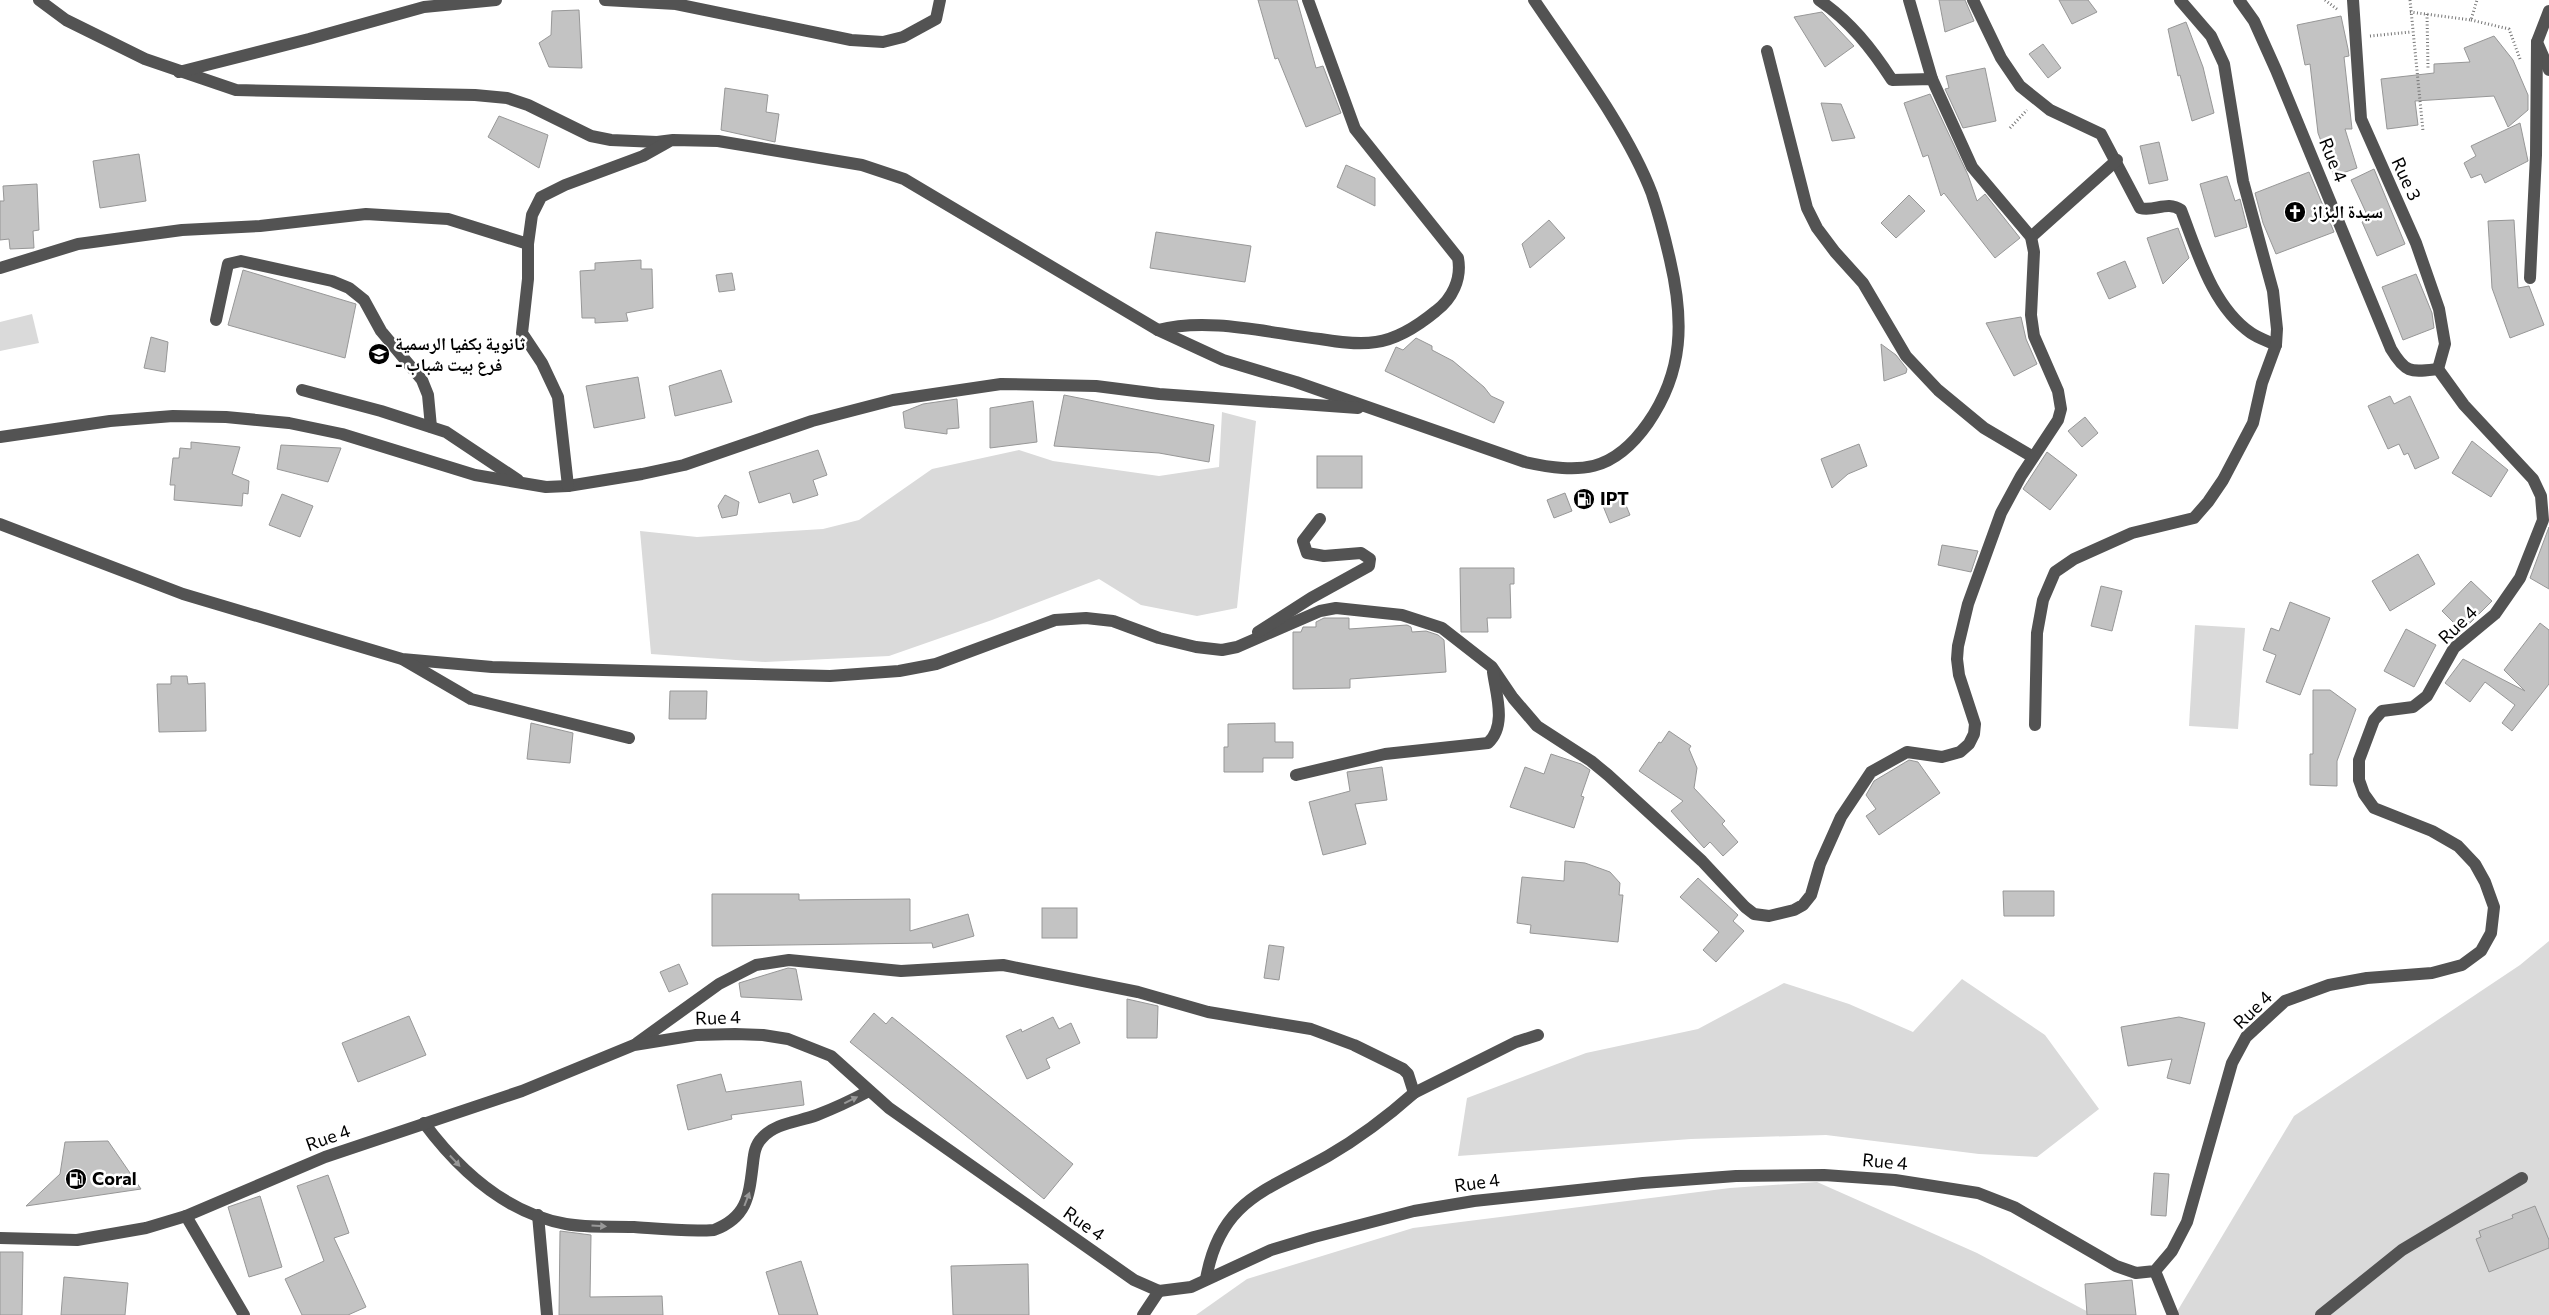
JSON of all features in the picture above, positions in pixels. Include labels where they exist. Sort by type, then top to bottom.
[{"type":"street","points":[[39,0],[66,20],[112,43],[178,72],[236,90],[475,95],[507,98],[528,105],[591,136],[639,142],[673,140],[718,141],[862,165],[904,179],[1158,330],[1223,360],[1376,410],[1525,462],[1557,469],[1583,469],[1600,465],[1622,451],[1640,434],[1657,409],[1671,379],[1679,348],[1680,319],[1677,290],[1652,194],[1618,128],[1534,0]]},
{"type":"street","points":[[178,72],[309,39],[424,7],[496,0]]},
{"type":"street","points":[[605,0],[676,4],[851,40],[883,42],[904,37],[936,19],[940,0]]},
{"type":"street","points":[[1158,330],[1175,326],[1205,326],[1349,343],[1376,342],[1396,337],[1424,322],[1445,304],[1452,294],[1460,267],[1458,258],[1355,129],[1342,88],[1308,0]]},
{"type":"street","points":[[1819,0],[1834,10],[1870,46],[1892,80],[1932,79]]},
{"type":"street","points":[[0,524],[184,594],[402,659],[492,667],[830,676],[899,670],[936,664],[1055,620],[1086,618],[1113,621],[1160,638],[1196,647],[1222,650],[1238,647],[1320,611],[1336,608],[1402,615],[1442,628],[1492,667],[1512,698],[1537,726],[1608,774],[1702,860],[1745,907],[1754,914],[1769,916],[1794,910],[1803,905],[1810,895],[1820,864],[1840,817],[1871,772],[1907,752],[1942,756],[1960,752],[1969,744],[1975,724],[1959,675],[1958,646],[1968,604],[2001,513],[2033,457],[2058,420],[2061,408],[2058,391],[2034,336],[2031,315],[2034,252],[2031,237],[1972,167],[1932,79],[1909,0]]},
{"type":"street","points":[[1973,0],[2001,58],[2020,86],[2064,118],[2101,134],[2117,160],[2140,208],[2153,209],[2170,205],[2180,210],[2205,271],[2224,304],[2252,334],[2276,345]]},
{"type":"street","points":[[2035,725],[2037,633],[2047,586],[2055,572],[2074,559],[2132,532],[2194,518],[2208,502],[2222,480],[2253,423],[2262,383],[2276,345],[2277,329],[2273,292],[2243,181],[2224,64],[2211,36],[2180,0]]},
{"type":"street","name":"Rue 4","points":[[0,1238],[77,1240],[146,1228],[186,1216],[325,1157],[522,1091],[634,1045],[714,1034],[763,1035],[779,1038],[814,1048],[831,1056],[869,1091],[968,1165],[1134,1280],[1160,1291],[1191,1287],[1206,1278],[1271,1250],[1423,1209],[1576,1188],[1736,1176],[1824,1175],[1894,1180],[1978,1193],[2014,1207],[2116,1266],[2136,1273],[2156,1271],[2172,1251],[2186,1222],[2232,1063],[2246,1038],[2285,1001],[2329,985],[2367,978],[2432,973],[2462,965],[2481,952],[2491,934],[2494,907],[2485,882],[2475,864],[2458,846],[2432,831],[2374,808],[2364,794],[2359,780],[2359,760],[2374,720],[2382,711],[2413,706],[2427,696],[2454,648],[2495,614],[2520,578],[2543,520],[2542,496],[2533,478],[2464,405],[2438,369],[2414,372],[2405,369],[2391,349],[2276,70],[2254,21],[2239,0]]},
{"type":"street","name":"Rue 3","points":[[2353,6],[2361,119],[2416,243],[2439,309],[2445,344],[2438,369]]},
{"type":"street","points":[[2530,278],[2536,155],[2537,42],[2549,12]]},
{"type":"street","points":[[2537,42],[2549,70]]},
{"type":"street","points":[[1768,51],[1807,208],[1817,228],[1834,252],[1863,283],[1906,356],[1919,370],[1938,390],[1984,428],[2033,457]]},
{"type":"street","points":[[568,486],[558,398],[542,363],[522,333],[528,279],[528,244],[532,215],[541,197],[565,185],[643,156],[673,140]]},
{"type":"street","points":[[2031,237],[2117,160]]},
{"type":"street","points":[[0,268],[88,243],[182,230],[260,226],[366,214],[448,219],[528,244]]},
{"type":"street","points":[[216,320],[228,264],[241,261],[332,281],[350,288],[364,300],[381,331],[422,380],[428,396],[431,427]]},
{"type":"street","points":[[0,437],[110,421],[172,416],[226,417],[289,423],[342,434],[475,475],[524,484],[568,486],[684,465],[812,421],[893,400],[1001,384],[1096,386],[1159,394],[1376,410]]},
{"type":"street","points":[[302,390],[381,410],[446,432],[524,484]]},
{"type":"street","points":[[1238,647],[1304,602],[1369,566],[1370,559],[1361,553],[1324,556],[1307,553],[1303,541],[1320,519]]},
{"type":"street","points":[[402,659],[471,699],[629,738]]},
{"type":"street","points":[[1296,775],[1385,754],[1488,743],[1496,733],[1499,720],[1492,667]]},
{"type":"street","points":[[634,1045],[719,984],[756,964],[789,960],[901,971],[1003,965],[1138,992],[1208,1012],[1310,1029],[1329,1034],[1403,1069],[1408,1074],[1414,1093]]},
{"type":"street","points":[[1206,1278],[1215,1242],[1227,1221],[1243,1204],[1349,1143],[1385,1119],[1414,1093],[1516,1042],[1538,1035]]},
{"type":"street","points":[[424,1123],[442,1147],[470,1174],[511,1203],[538,1215],[566,1224],[700,1231],[720,1227],[738,1216],[746,1204],[755,1151],[759,1140],[767,1132],[777,1126],[833,1108],[869,1091]]},
{"type":"street","points":[[2321,1315],[2402,1250],[2522,1178]]},
{"type":"street","points":[[538,1215],[547,1315]]},
{"type":"street","points":[[186,1216],[244,1315]]},
{"type":"street","points":[[2156,1271],[2173,1315]]},
{"type":"street","points":[[1143,1315],[1160,1291]]},
{"type":"path","points":[[2410,0],[2424,131]]},
{"type":"path","points":[[2471,20],[2477,0]]},
{"type":"path","points":[[2353,6],[2362,12],[2368,36],[2412,32]]},
{"type":"path","points":[[2410,12],[2471,20],[2509,29],[2522,66]]},
{"type":"path","points":[[2427,14],[2428,68]]},
{"type":"path","points":[[2010,128],[2037,100]]},
{"type":"shaded area","points":[[32,314],[39,343],[0,351],[0,322]]},
{"type":"shaded area","points":[[1222,412],[1256,421],[1237,608],[1197,616],[1141,605],[1099,579],[992,620],[889,656],[765,662],[651,654],[640,531],[697,537],[823,529],[859,520],[932,469],[1019,450],[1053,461],[1159,476],[1219,467]]},
{"type":"shaded area","points":[[2195,625],[2245,628],[2238,729],[2189,726]]},
{"type":"shaded area","points":[[2549,941],[2549,1315],[2175,1315],[2294,1116],[2520,965]]},
{"type":"shaded area","points":[[1962,979],[2045,1035],[2099,1109],[2037,1157],[1979,1154],[1826,1135],[1691,1139],[1458,1156],[1467,1098],[1586,1053],[1698,1029],[1784,983],[1849,1004],[1913,1032]]},
{"type":"shaded area","points":[[1817,1182],[1977,1253],[2094,1315],[1196,1315],[1247,1279],[1413,1228],[1730,1188]]},
{"type":"building","points":[[1258,0],[1297,0],[1316,68],[1323,66],[1341,113],[1306,127],[1278,58],[1275,59]]},
{"type":"building","points":[[1939,0],[1965,0],[1974,21],[1945,32]]},
{"type":"building","points":[[2059,0],[2088,0],[2097,12],[2072,24]]},
{"type":"building","points":[[579,10],[582,68],[549,67],[539,43],[551,35],[552,11]]},
{"type":"building","points":[[1822,12],[1854,46],[1825,67],[1794,17]]},
{"type":"building","points":[[2341,16],[2349,56],[2344,57],[2352,129],[2345,129],[2357,168],[2334,176],[2318,133],[2310,64],[2305,65],[2297,25]]},
{"type":"building","points":[[2186,22],[2203,67],[2214,113],[2192,121],[2180,75],[2178,76],[2168,29]]},
{"type":"building","points":[[2494,36],[2513,60],[2528,95],[2528,110],[2508,127],[2494,96],[2415,101],[2418,125],[2387,129],[2381,79],[2434,73],[2434,64],[2470,62],[2464,48]]},
{"type":"building","points":[[2043,44],[2061,68],[2048,78],[2029,54]]},
{"type":"building","points":[[1985,68],[1996,121],[1963,128],[1945,89],[1949,88],[1946,76]]},
{"type":"building","points":[[725,88],[768,95],[766,112],[779,114],[775,142],[721,130]]},
{"type":"building","points":[[1930,94],[1968,175],[1977,201],[1985,194],[2020,238],[1995,258],[1944,193],[1941,196],[1928,155],[1923,157],[1904,103]]},
{"type":"building","points":[[1821,103],[1841,104],[1855,138],[1832,141]]},
{"type":"building","points":[[499,116],[548,135],[539,168],[488,137]]},
{"type":"building","points":[[2520,123],[2528,161],[2485,183],[2481,174],[2471,178],[2464,163],[2476,156],[2471,146]]},
{"type":"building","points":[[2159,142],[2168,180],[2149,184],[2140,146]]},
{"type":"building","points":[[139,154],[146,201],[100,208],[93,161]]},
{"type":"building","points":[[1346,165],[1375,178],[1375,206],[1337,187]]},
{"type":"building","points":[[2374,169],[2405,244],[2377,256],[2362,222],[2369,219],[2351,180]]},
{"type":"building","name":"سيدة البزاز","points":[[2309,172],[2334,232],[2276,254],[2263,223],[2255,193]]},
{"type":"building","points":[[2227,176],[2235,201],[2240,199],[2247,227],[2215,237],[2200,184]]},
{"type":"building","points":[[37,184],[39,230],[33,231],[34,248],[10,249],[9,239],[0,240],[0,201],[4,201],[3,186]]},
{"type":"building","points":[[1909,195],[1925,211],[1896,238],[1881,223]]},
{"type":"building","points":[[1549,220],[1565,238],[1530,268],[1522,244]]},
{"type":"building","points":[[2514,220],[2518,288],[2529,286],[2544,325],[2510,338],[2492,288],[2488,221]]},
{"type":"building","points":[[2178,228],[2189,258],[2163,284],[2147,238]]},
{"type":"building","points":[[1156,232],[1251,246],[1245,282],[1150,268]]},
{"type":"building","points":[[641,260],[641,269],[652,269],[653,308],[626,313],[628,321],[595,323],[595,318],[582,318],[580,271],[595,270],[595,263]]},
{"type":"building","points":[[2125,261],[2136,287],[2109,299],[2097,273]]},
{"type":"building","points":[[243,270],[356,304],[345,358],[228,325]]},
{"type":"building","points":[[732,273],[735,290],[719,292],[716,275]]},
{"type":"building","points":[[2416,274],[2432,313],[2434,328],[2403,340],[2382,287]]},
{"type":"building","points":[[2021,317],[2026,339],[2037,364],[2014,376],[1986,323]]},
{"type":"building","points":[[151,337],[168,342],[165,372],[144,368]]},
{"type":"building","points":[[1416,338],[1432,346],[1432,350],[1453,361],[1484,387],[1491,396],[1504,402],[1494,423],[1385,371],[1396,347],[1403,350]]},
{"type":"building","points":[[1881,344],[1896,355],[1907,369],[1906,373],[1884,381]]},
{"type":"building","points":[[721,370],[732,402],[675,416],[669,386]]},
{"type":"building","points":[[638,377],[645,418],[594,428],[586,386]]},
{"type":"building","points":[[1064,395],[1214,425],[1209,462],[1159,453],[1054,446]]},
{"type":"building","points":[[2390,396],[2394,404],[2410,396],[2439,458],[2415,469],[2408,453],[2404,455],[2399,444],[2388,449],[2368,406]]},
{"type":"building","points":[[957,399],[959,428],[947,429],[947,434],[905,428],[903,412],[923,404]]},
{"type":"building","points":[[1033,401],[1037,442],[990,448],[990,408]]},
{"type":"building","points":[[2085,417],[2098,433],[2082,447],[2068,431]]},
{"type":"building","points":[[2472,441],[2508,470],[2491,497],[2452,473]]},
{"type":"building","points":[[191,442],[240,447],[232,474],[249,481],[248,494],[243,493],[242,506],[174,500],[175,485],[170,485],[173,458],[179,458],[180,448],[191,449]]},
{"type":"building","points":[[1859,444],[1867,466],[1848,474],[1832,488],[1821,459]]},
{"type":"building","points":[[281,445],[341,448],[328,482],[277,469]]},
{"type":"building","points":[[818,450],[827,475],[813,480],[818,495],[793,503],[790,493],[759,503],[749,472]]},
{"type":"building","points":[[2047,452],[2077,475],[2050,510],[2023,489]]},
{"type":"building","points":[[1317,456],[1362,456],[1362,488],[1317,488]]},
{"type":"building","points":[[1565,493],[1572,511],[1554,518],[1547,500]]},
{"type":"building","points":[[1621,493],[1630,515],[1610,523],[1601,501]]},
{"type":"building","points":[[282,494],[313,506],[300,537],[269,525]]},
{"type":"building","points":[[725,495],[739,502],[737,515],[722,518],[718,506]]},
{"type":"building","points":[[2549,527],[2549,589],[2530,578]]},
{"type":"building","points":[[1942,545],[1978,551],[1971,572],[1938,565]]},
{"type":"building","points":[[2418,554],[2435,584],[2390,611],[2372,581]]},
{"type":"building","points":[[1460,568],[1514,568],[1514,584],[1510,584],[1511,618],[1487,618],[1488,632],[1461,632]]},
{"type":"building","points":[[2471,581],[2492,601],[2462,631],[2442,611]]},
{"type":"building","points":[[2101,586],[2122,591],[2112,631],[2091,626]]},
{"type":"building","points":[[2290,602],[2330,618],[2300,695],[2266,682],[2276,655],[2263,650],[2271,628],[2279,631]]},
{"type":"building","points":[[1324,618],[1349,618],[1349,629],[1407,625],[1411,627],[1412,632],[1426,631],[1438,635],[1444,640],[1446,672],[1350,679],[1350,688],[1293,689],[1293,632],[1301,632],[1303,627],[1316,627],[1316,622]]},
{"type":"building","points":[[2540,623],[2549,630],[2549,684],[2512,731],[2502,723],[2515,705],[2485,682],[2470,702],[2445,683],[2463,659],[2525,691],[2504,670]]},
{"type":"building","points":[[2406,629],[2436,645],[2414,687],[2384,671]]},
{"type":"building","points":[[171,676],[187,676],[188,684],[205,683],[206,731],[159,732],[157,684],[171,684]]},
{"type":"building","points":[[2313,690],[2330,690],[2356,709],[2337,761],[2337,786],[2310,785],[2310,754],[2313,754]]},
{"type":"building","points":[[670,691],[707,691],[706,719],[669,719]]},
{"type":"building","points":[[531,723],[573,733],[570,763],[527,759]]},
{"type":"building","points":[[1275,723],[1275,742],[1293,742],[1293,758],[1263,758],[1263,772],[1224,772],[1224,747],[1228,747],[1228,724]]},
{"type":"building","points":[[1669,731],[1691,746],[1689,749],[1697,768],[1694,788],[1725,821],[1722,824],[1738,842],[1723,856],[1710,842],[1704,848],[1671,811],[1683,801],[1639,771]]},
{"type":"building","points":[[1551,754],[1581,764],[1590,770],[1581,796],[1584,797],[1574,828],[1510,807],[1525,767],[1544,774]]},
{"type":"building","points":[[1909,760],[1918,762],[1940,793],[1879,835],[1866,816],[1876,809],[1866,795],[1874,781]]},
{"type":"building","points":[[1382,767],[1387,800],[1355,804],[1366,844],[1323,855],[1309,802],[1350,791],[1347,772]]},
{"type":"building","points":[[1565,861],[1585,863],[1610,872],[1620,883],[1619,895],[1623,895],[1618,942],[1530,933],[1531,925],[1517,923],[1522,877],[1564,881]]},
{"type":"building","points":[[1698,878],[1738,915],[1733,921],[1744,931],[1716,962],[1703,950],[1719,932],[1680,897]]},
{"type":"building","points":[[2003,891],[2054,891],[2054,916],[2004,916]]},
{"type":"building","points":[[712,894],[799,894],[799,900],[910,899],[910,931],[968,914],[974,936],[933,948],[932,943],[712,946]]},
{"type":"building","points":[[1042,908],[1077,908],[1077,938],[1042,938]]},
{"type":"building","points":[[1269,945],[1284,947],[1279,980],[1264,978]]},
{"type":"building","points":[[679,964],[688,984],[669,992],[660,972]]},
{"type":"building","points":[[788,968],[796,969],[802,1000],[741,997],[739,983]]},
{"type":"building","points":[[1127,999],[1158,1006],[1157,1038],[1127,1038]]},
{"type":"building","points":[[874,1013],[886,1024],[892,1017],[1073,1164],[1044,1199],[850,1042]]},
{"type":"building","points":[[409,1016],[426,1055],[358,1082],[342,1043]]},
{"type":"building","points":[[1053,1017],[1059,1029],[1071,1023],[1080,1043],[1046,1059],[1050,1068],[1027,1079],[1006,1036],[1021,1029],[1022,1032]]},
{"type":"building","points":[[2179,1017],[2205,1023],[2190,1084],[2167,1078],[2172,1059],[2128,1066],[2121,1027]]},
{"type":"building","points":[[721,1074],[726,1092],[801,1081],[804,1105],[731,1115],[732,1119],[688,1130],[677,1085]]},
{"type":"building","points":[[108,1141],[141,1189],[26,1206],[60,1174],[65,1142]]},
{"type":"building","points":[[2154,1173],[2169,1174],[2166,1216],[2151,1215]]},
{"type":"building","points":[[328,1175],[349,1233],[334,1238],[366,1307],[348,1315],[302,1315],[285,1279],[324,1261],[297,1186]]},
{"type":"building","points":[[260,1196],[282,1267],[249,1277],[228,1207]]},
{"type":"building","points":[[2535,1206],[2549,1240],[2549,1248],[2489,1272],[2476,1239],[2481,1237],[2479,1231],[2513,1218],[2512,1215]]},
{"type":"building","points":[[560,1231],[591,1235],[590,1297],[662,1296],[663,1315],[559,1315]]},
{"type":"building","points":[[0,1252],[23,1252],[22,1315],[0,1315]]},
{"type":"building","points":[[801,1261],[818,1315],[779,1315],[766,1272]]},
{"type":"building","points":[[1028,1264],[1029,1315],[953,1315],[951,1266]]},
{"type":"building","points":[[64,1277],[128,1283],[125,1315],[61,1315]]},
{"type":"building","points":[[2132,1280],[2136,1315],[2087,1315],[2085,1284]]},
{"type":"place","name":"سيدة البزاز","points":[[2295,212]]},
{"type":"place","name":"ثانوية بكفيا الرسمية - فرع بيت شباب","points":[[379,354]]},
{"type":"place","name":"IPT","points":[[1584,499]]},
{"type":"place","name":"Coral","points":[[76,1179]]}]
